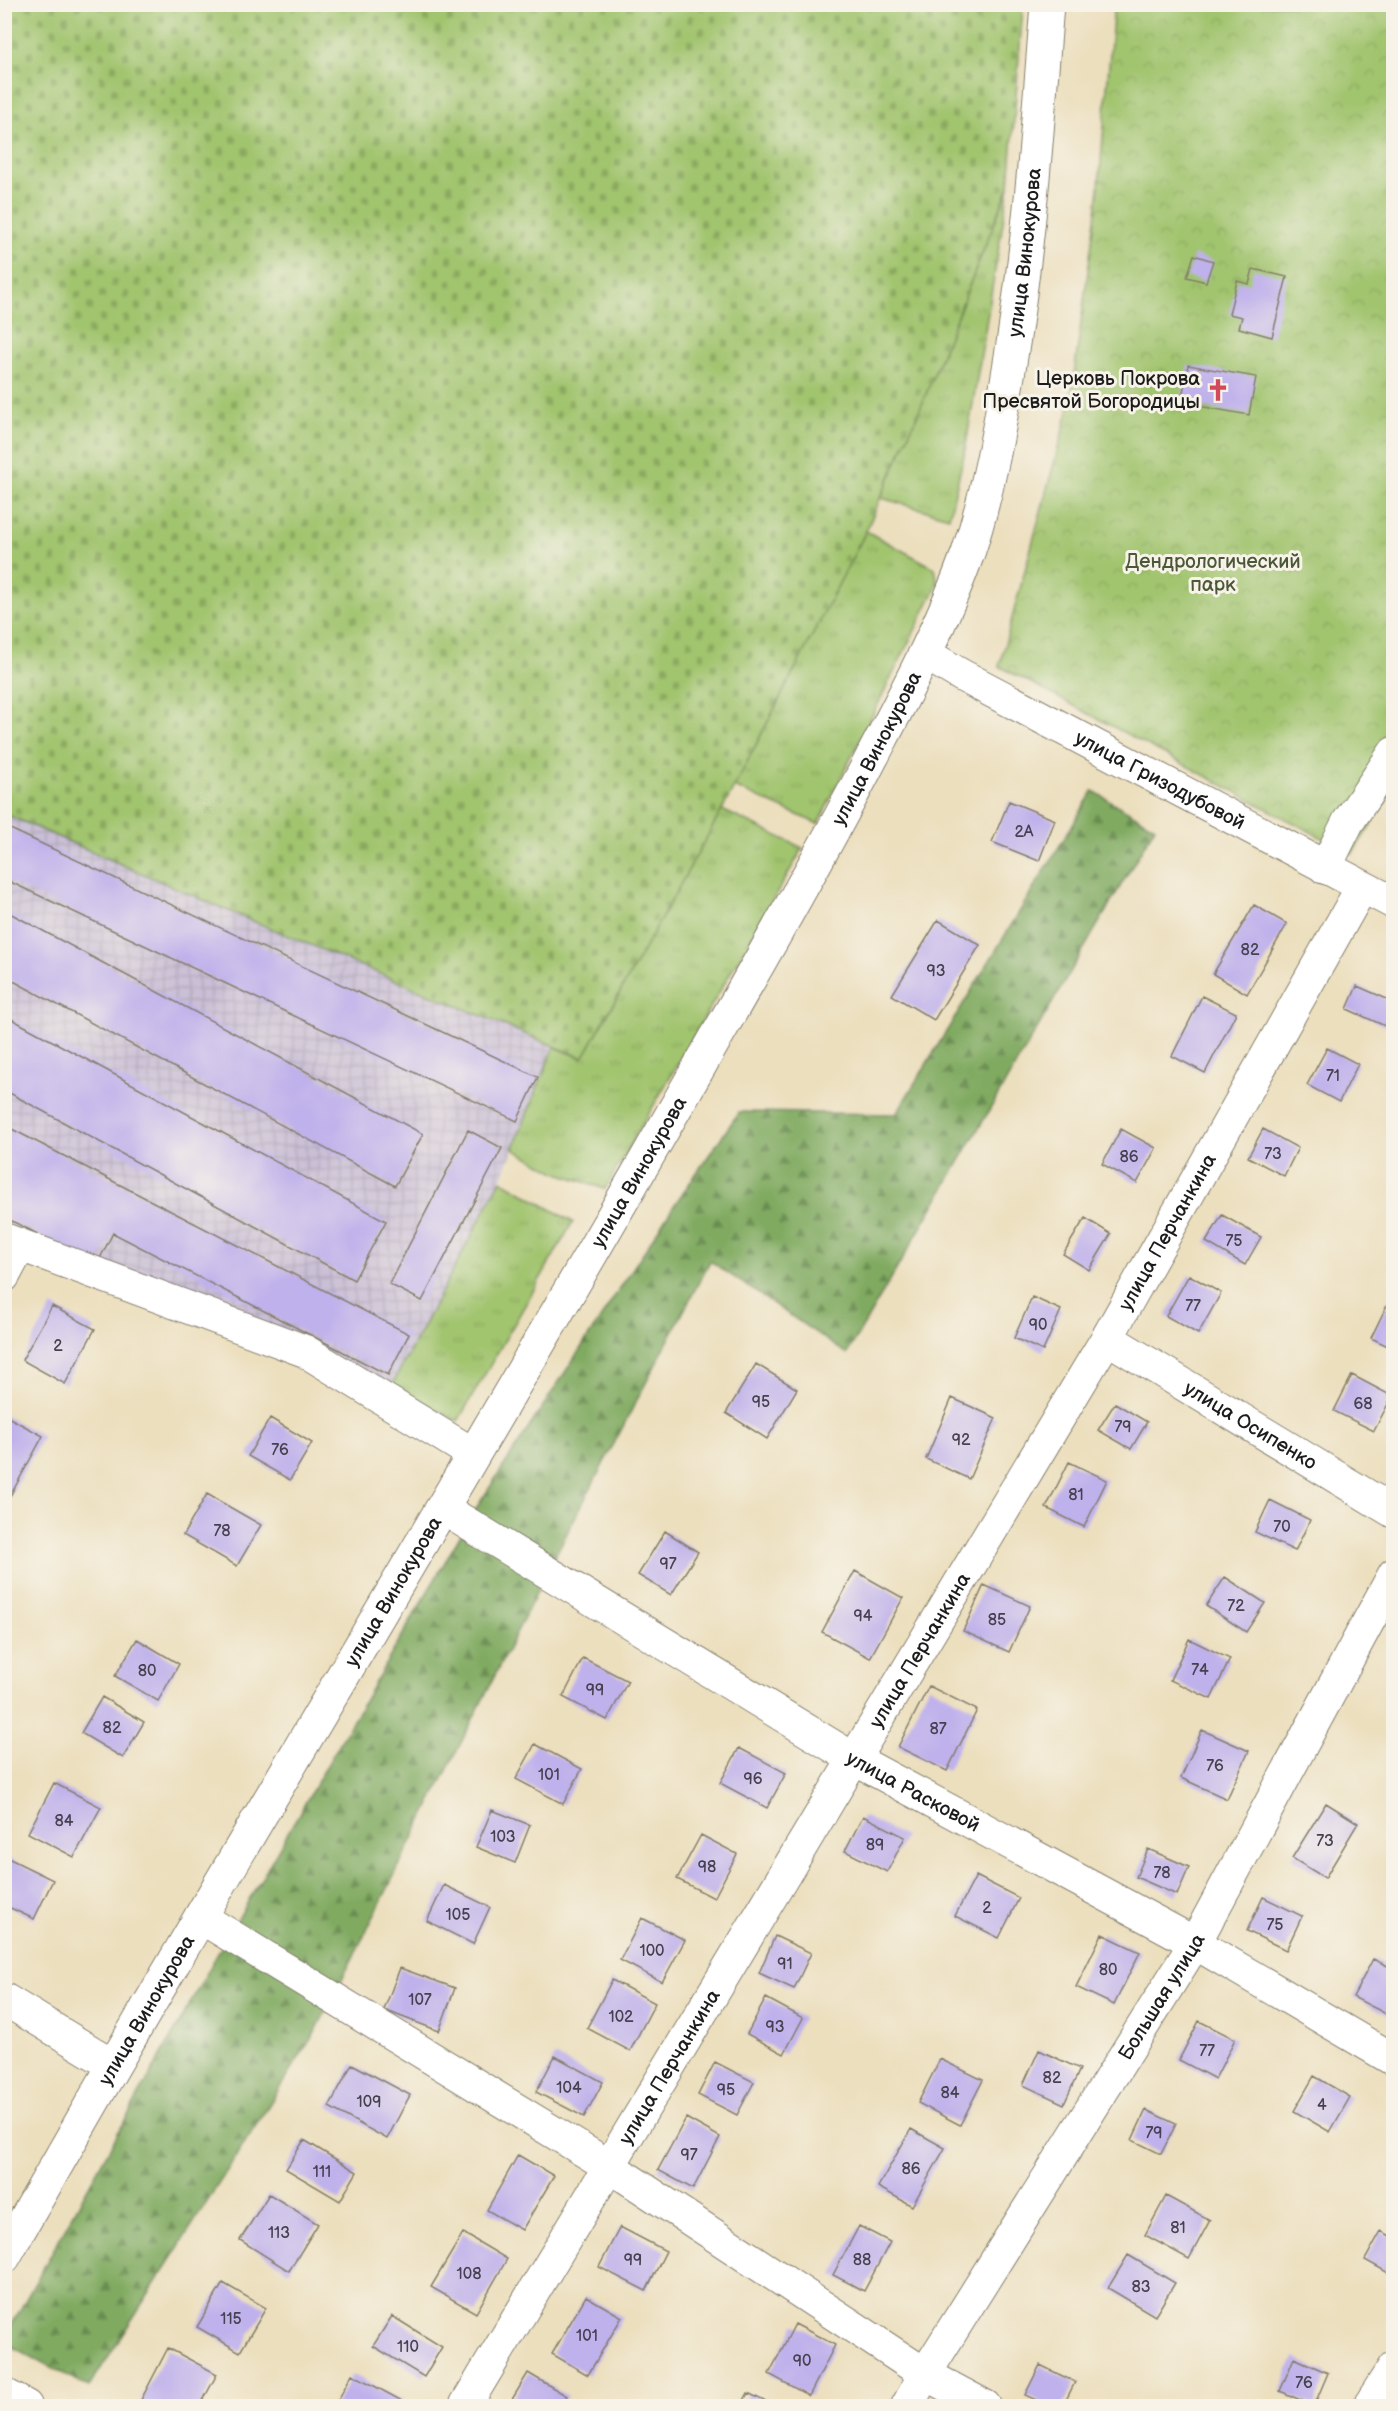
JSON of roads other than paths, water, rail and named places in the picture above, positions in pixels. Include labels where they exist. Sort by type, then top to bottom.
[{"type":"main road","name":"улица Винокурова","points":[[4,2257],[113,2065],[615,1215],[826,845],[926,654],[969,550],[988,483],[1001,419],[1022,289],[1035,165],[1047,4]]},
{"type":"street","name":"улица Гризодубовой","points":[[926,654],[961,675],[1394,903]]},
{"type":"street","points":[[1325,868],[1348,822],[1394,753]]},
{"type":"street","name":"улица Перчанкина","points":[[465,2406],[1107,1338],[1362,887]]},
{"type":"street","points":[[4,1276],[12,1243],[305,1350],[473,1454]]},
{"type":"street","name":"улица Осипенко","points":[[1107,1338],[1394,1512]]},
{"type":"street","name":"улица Расковой","points":[[442,1508],[854,1759],[1195,1943],[1394,2060]]},
{"type":"street","name":"Большая улица","points":[[907,2406],[1195,1943],[1394,1574]]},
{"type":"street","points":[[200,1917],[609,2166],[925,2374],[985,2406]]},
{"type":"street","points":[[4,1999],[113,2065]]},
{"type":"street","points":[[1369,2406],[1394,2367]]},
{"type":"street","points":[[4,2394],[26,2406]]},
{"type":"place","name":"Церковь Покрова Пресвятой Богородицы","points":[[1218,390]]},
{"type":"park label","name":"Дендрологический парк","points":[[1213,572]]}]
